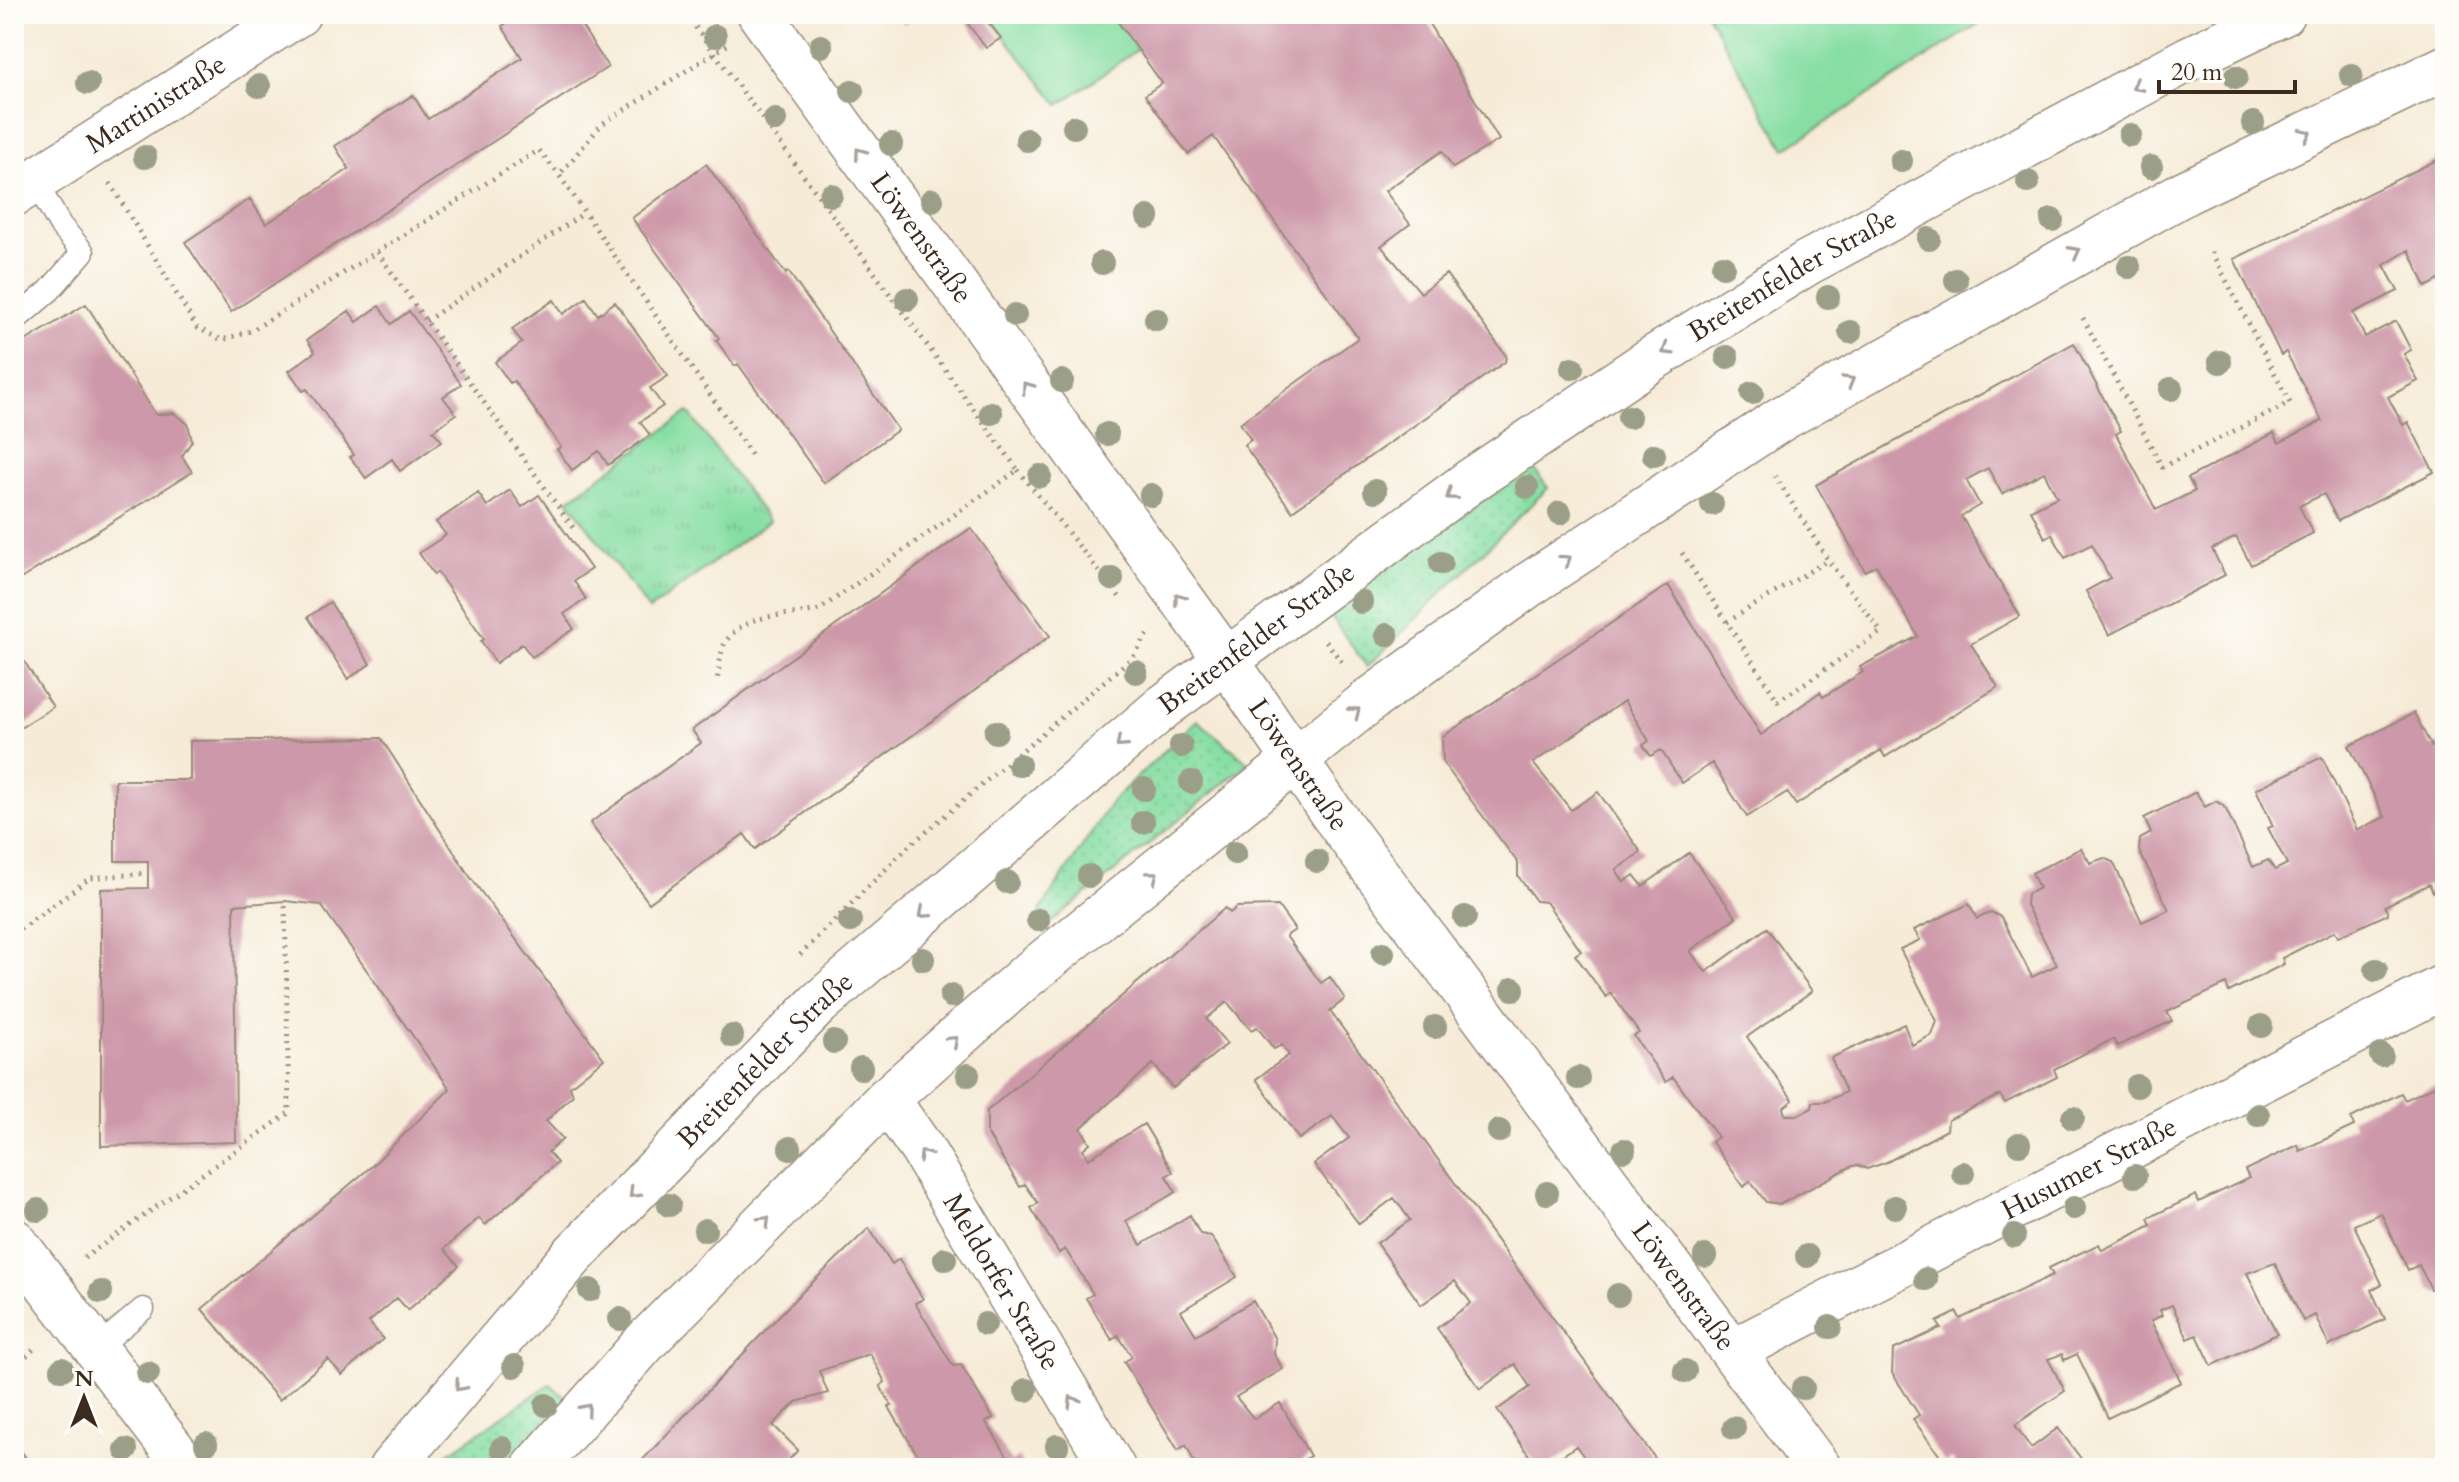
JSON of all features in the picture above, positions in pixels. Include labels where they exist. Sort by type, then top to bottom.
[{"type":"main road","name":"Martinistraße","points":[[24,188],[298,14]]},
{"type":"main road","name":"Breitenfelder Straße","points":[[391,1468],[574,1254],[818,1004],[1163,707],[1472,480],[1652,359],[1807,263],[2190,58],[2282,14]]},
{"type":"main road","name":"Löwenstraße","points":[[763,18],[1226,660],[1295,762],[1735,1350],[1819,1468]]},
{"type":"main road","points":[[534,1468],[647,1340],[887,1099],[1024,978],[1370,700],[1530,584],[1781,419],[2054,263],[2186,192],[2445,68]]},
{"type":"main road","name":"Husumer Straße","points":[[1735,1350],[2445,986]]},
{"type":"main road","name":"Meldorfer Straße","points":[[887,1099],[922,1149],[1113,1468]]},
{"type":"main road","points":[[14,1241],[187,1468]]},
{"type":"lane","points":[[14,321],[49,291],[83,252],[24,188]]},
{"type":"lane","points":[[96,1349],[143,1309]]},
{"type":"path","points":[[686,14],[1018,470],[1130,610]]},
{"type":"path","points":[[559,175],[602,124],[763,18]]},
{"type":"path","points":[[88,149],[197,328],[222,340],[251,331],[539,150],[753,457]]},
{"type":"path","points":[[426,321],[584,213]]},
{"type":"path","points":[[2083,318],[2162,467],[2290,403],[2211,251]]},
{"type":"path","points":[[377,252],[574,529]]},
{"type":"path","points":[[717,681],[724,644],[741,627],[756,617],[789,616],[819,610],[1018,470]]},
{"type":"path","points":[[1682,553],[1778,701],[1881,632],[1828,560],[1774,475]]},
{"type":"path","points":[[1727,622],[1828,560]]},
{"type":"path","points":[[795,960],[908,847],[1133,657],[1176,594]]},
{"type":"path","points":[[1140,621],[1149,633]]},
{"type":"path","points":[[1321,635],[1346,668]]},
{"type":"path","points":[[14,934],[90,878],[148,873]]},
{"type":"path","points":[[47,1284],[289,1113],[285,901]]},
{"type":"path","points":[[14,1367],[37,1350],[31,1342]]},
{"type":"green space","points":[[986,14],[1112,14],[1138,49],[1059,105]]},
{"type":"green space","points":[[1707,14],[1994,14],[1785,149]]},
{"type":"green space","points":[[688,412],[769,521],[649,610],[568,500]]},
{"type":"green space","points":[[1532,466],[1548,488],[1367,667],[1327,611]]},
{"type":"green space","points":[[1197,720],[1249,763],[1042,930],[1040,911],[1112,801]]},
{"type":"green space","points":[[550,1384],[566,1398],[502,1468],[427,1468]]},
{"type":"building","points":[[521,14],[574,14],[608,67],[231,312],[185,242],[250,199],[266,224],[349,169],[335,146],[413,95],[428,119],[522,58],[502,26]]},
{"type":"building","points":[[896,14],[918,14],[904,24]]},
{"type":"building","points":[[982,14],[1001,38],[986,48],[968,24]]},
{"type":"building","points":[[1112,14],[1287,14],[1292,20],[1300,14],[1423,14],[1499,140],[1453,168],[1442,151],[1385,191],[1410,224],[1381,246],[1421,293],[1446,274],[1506,356],[1505,362],[1292,511],[1244,445],[1251,440],[1240,423],[1358,338],[1213,136],[1188,154],[1145,95],[1162,83]]},
{"type":"building","points":[[2445,156],[2445,277],[2426,287],[2409,250],[2384,265],[2398,291],[2353,313],[2365,337],[2396,321],[2411,350],[2404,354],[2418,381],[2388,397],[2403,425],[2408,422],[2434,472],[2338,521],[2324,494],[2299,506],[2313,533],[2251,565],[2236,537],[2212,549],[2225,575],[2109,635],[2086,591],[2110,578],[2092,544],[2065,558],[2052,534],[2045,538],[2031,510],[2057,497],[2044,472],[2002,494],[1988,468],[1966,480],[1980,505],[1961,516],[2020,616],[1971,644],[1998,687],[1885,757],[1881,750],[1796,805],[1787,792],[1747,817],[1712,763],[1682,783],[1661,750],[1651,756],[1643,745],[1649,741],[1624,701],[1533,763],[1571,810],[1598,792],[1641,852],[1616,870],[1624,882],[1634,875],[1643,886],[1689,853],[1736,917],[1690,951],[1706,972],[1767,928],[1812,991],[1747,1037],[1793,1100],[1783,1108],[1785,1115],[1798,1115],[1812,1108],[1813,1102],[1825,1102],[1846,1092],[1831,1058],[1904,1024],[1912,1045],[1932,1035],[1937,1021],[1900,949],[1920,940],[1914,930],[1969,904],[1977,919],[1991,912],[2001,917],[2032,977],[2057,965],[2026,905],[2027,894],[2039,888],[2032,873],[2081,848],[2090,863],[2104,858],[2113,862],[2142,922],[2169,910],[2139,851],[2140,839],[2151,833],[2144,818],[2196,792],[2205,807],[2216,801],[2224,805],[2253,867],[2268,860],[2275,870],[2287,864],[2268,828],[2273,826],[2256,789],[2322,757],[2357,830],[2385,817],[2349,746],[2414,713],[2432,747],[2438,744],[2445,758],[2445,886],[2433,892],[2429,884],[2385,906],[2388,914],[2338,937],[2335,931],[2282,958],[2284,964],[2229,992],[2226,984],[2167,1012],[2172,1021],[2117,1046],[2113,1039],[2054,1069],[2057,1077],[2005,1103],[2000,1095],[1948,1120],[1947,1130],[1887,1162],[1867,1169],[1857,1165],[1850,1167],[1781,1204],[1766,1202],[1750,1181],[1744,1187],[1712,1142],[1718,1137],[1673,1077],[1666,1082],[1634,1036],[1639,1033],[1611,993],[1606,997],[1575,955],[1581,951],[1546,902],[1536,901],[1518,876],[1518,863],[1443,763],[1442,737],[1668,585],[1761,735],[1820,692],[1823,697],[1863,672],[1860,667],[1918,636],[1876,565],[1865,571],[1816,485],[2074,343],[2121,431],[2116,434],[2156,510],[2195,491],[2188,478],[2274,433],[2279,443],[2322,421],[2286,352],[2281,355],[2234,259]]},
{"type":"building","points":[[706,164],[786,274],[788,271],[898,430],[824,483],[738,364],[735,366],[716,340],[719,338],[632,218]]},
{"type":"building","points":[[586,298],[598,315],[615,302],[668,376],[650,388],[663,406],[640,422],[650,435],[608,465],[599,451],[572,470],[557,449],[561,447],[514,381],[510,383],[495,362],[522,343],[512,329],[554,300],[563,314]]},
{"type":"building","points":[[86,304],[156,415],[174,413],[188,424],[192,441],[182,456],[192,472],[14,583],[14,348]]},
{"type":"building","points":[[379,306],[391,324],[409,311],[461,384],[443,397],[456,414],[433,431],[442,441],[400,471],[392,459],[366,478],[350,457],[354,455],[307,389],[303,391],[289,371],[315,352],[307,340],[349,311],[357,322]]},
{"type":"building","points":[[510,490],[522,507],[539,495],[591,569],[574,581],[586,599],[564,614],[574,629],[532,657],[522,644],[496,663],[481,641],[484,639],[437,572],[434,575],[419,553],[446,535],[436,522],[478,493],[487,506]]},
{"type":"building","points":[[971,528],[1050,636],[755,849],[744,834],[649,903],[590,823],[701,743],[692,730]]},
{"type":"building","points":[[330,602],[370,664],[348,679],[308,617]]},
{"type":"building","points":[[14,645],[53,707],[14,732]]},
{"type":"building","points":[[381,738],[468,874],[604,1059],[570,1086],[573,1095],[546,1121],[563,1139],[548,1152],[557,1163],[485,1225],[479,1218],[444,1249],[459,1266],[408,1310],[397,1298],[369,1322],[383,1339],[342,1375],[328,1359],[279,1400],[202,1309],[373,1165],[450,1089],[321,905],[285,901],[234,905],[236,1142],[101,1146],[101,889],[148,888],[148,861],[115,861],[115,780],[190,780],[190,741]]},
{"type":"building","points":[[1278,906],[1295,930],[1286,936],[1321,983],[1330,977],[1345,999],[1330,1011],[1662,1468],[1592,1468],[1576,1446],[1545,1468],[1538,1468],[1497,1410],[1530,1387],[1515,1364],[1480,1389],[1437,1328],[1471,1303],[1455,1281],[1421,1305],[1377,1243],[1410,1220],[1394,1198],[1359,1224],[1314,1164],[1349,1138],[1332,1116],[1299,1139],[1256,1079],[1289,1055],[1282,1045],[1274,1049],[1257,1027],[1251,1030],[1227,1002],[1206,1019],[1227,1044],[1173,1088],[1153,1064],[1081,1128],[1090,1143],[1083,1149],[1088,1159],[1144,1124],[1173,1172],[1166,1176],[1176,1192],[1126,1221],[1141,1245],[1190,1215],[1200,1234],[1211,1236],[1237,1277],[1181,1311],[1196,1335],[1253,1301],[1275,1339],[1274,1354],[1283,1369],[1236,1397],[1254,1419],[1280,1403],[1310,1456],[1290,1468],[1197,1468],[1186,1445],[1178,1450],[1124,1362],[1132,1357],[1118,1335],[1112,1340],[1086,1298],[1093,1294],[1065,1249],[1059,1253],[1031,1208],[1038,1203],[1025,1184],[1020,1187],[987,1133],[987,1111],[1225,908],[1230,913],[1237,907]]},
{"type":"building","points":[[2445,1081],[2445,1291],[2440,1293],[2431,1289],[2419,1265],[2408,1270],[2381,1213],[2354,1225],[2382,1284],[2371,1290],[2385,1319],[2329,1346],[2315,1315],[2303,1321],[2275,1263],[2247,1273],[2277,1334],[2212,1366],[2197,1335],[2188,1339],[2172,1305],[2160,1310],[2162,1315],[2151,1321],[2181,1382],[2108,1418],[2077,1354],[2064,1360],[2062,1354],[2048,1359],[2065,1391],[2015,1425],[2031,1448],[2058,1428],[2088,1468],[1958,1468],[1952,1459],[1945,1463],[1913,1419],[1919,1415],[1892,1373],[1893,1350],[1941,1328],[1937,1322],[1957,1312],[1960,1319],[2053,1275],[2049,1268],[2099,1244],[2102,1250],[2125,1239],[2151,1225],[2148,1218],[2196,1195],[2199,1202],[2249,1178],[2245,1170],[2298,1145],[2300,1151],[2354,1126],[2351,1118],[2401,1093],[2405,1100]]},
{"type":"building","points":[[869,1228],[892,1264],[899,1259],[923,1299],[915,1303],[953,1366],[961,1365],[993,1418],[986,1422],[1011,1462],[1019,1457],[1025,1468],[925,1468],[889,1407],[892,1406],[880,1386],[885,1382],[870,1354],[819,1371],[828,1393],[796,1402],[773,1425],[798,1450],[781,1468],[635,1468],[796,1298]]},
{"type":"building","points":[[14,1441],[33,1468],[14,1468]]}]
